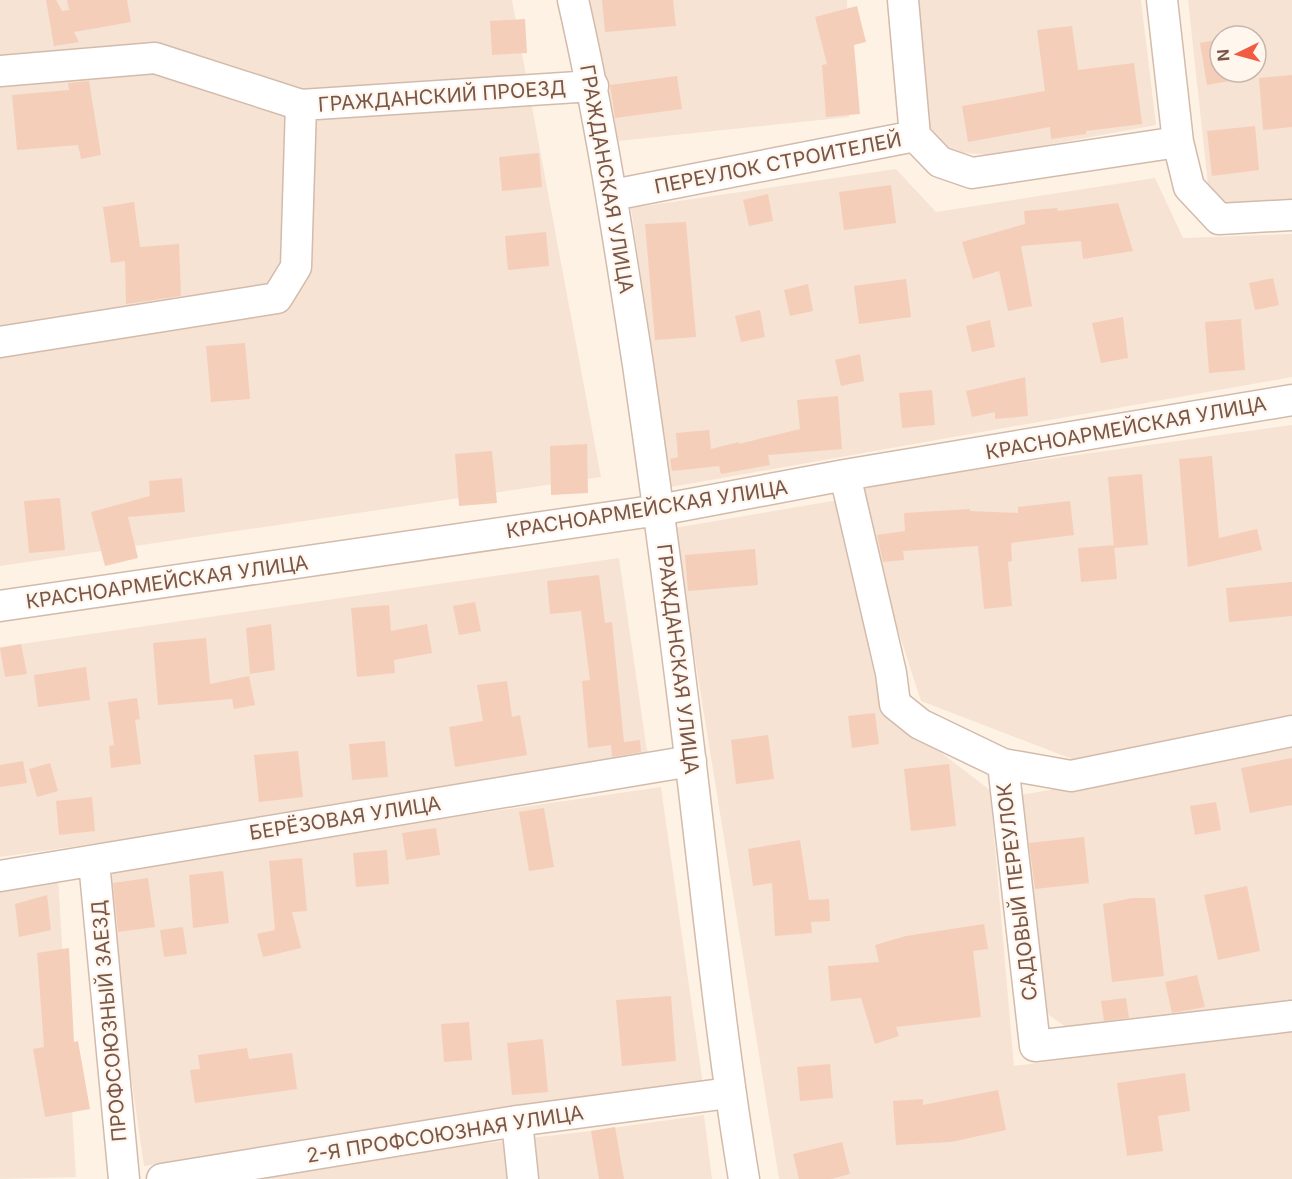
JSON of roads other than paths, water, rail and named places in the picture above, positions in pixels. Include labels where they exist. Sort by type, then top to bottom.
[{"type":"street","name":"ГРАЖДАНСКАЯ УЛИЦА","points":[[573,0],[593,86],[613,195],[659,510],[691,761],[729,1093],[744,1179]]},
{"type":"street","name":"ПЕРЕУЛОК СТРОИТЕЛЕЙ","points":[[613,195],[915,136],[903,0]]},
{"type":"street","points":[[1162,0],[1178,142],[1190,187],[1219,219],[1292,215]]},
{"type":"street","points":[[0,70],[155,58],[301,105]]},
{"type":"street","name":"ГРАЖДАНСКИЙ ПРОЕЗД","points":[[0,342],[278,298],[296,267],[301,105],[593,86]]},
{"type":"street","points":[[915,136],[940,162],[972,173],[1178,142]]},
{"type":"street","name":"КРАСНОАРМЕЙСКАЯ УЛИЦА","points":[[0,606],[659,510],[845,475],[1292,400]]},
{"type":"street","name":"САДОВЫЙ ПЕРЕУЛОК","points":[[845,475],[891,673],[895,704],[920,724],[1003,764],[1035,1046],[1292,1016]]},
{"type":"street","points":[[1003,764],[1071,776],[1292,731]]},
{"type":"street","name":"БЕРЁЗОВАЯ УЛИЦА","points":[[0,876],[691,761]]},
{"type":"street","name":"ПРОФСОЮЗНЫЙ ЗАЕЗД","points":[[94,862],[124,1179]]},
{"type":"street","name":"2-Я ПРОФСОЮЗНАЯ УЛИЦА","points":[[162,1179],[517,1121],[729,1093]]},
{"type":"street","points":[[517,1121],[523,1179]]}]
